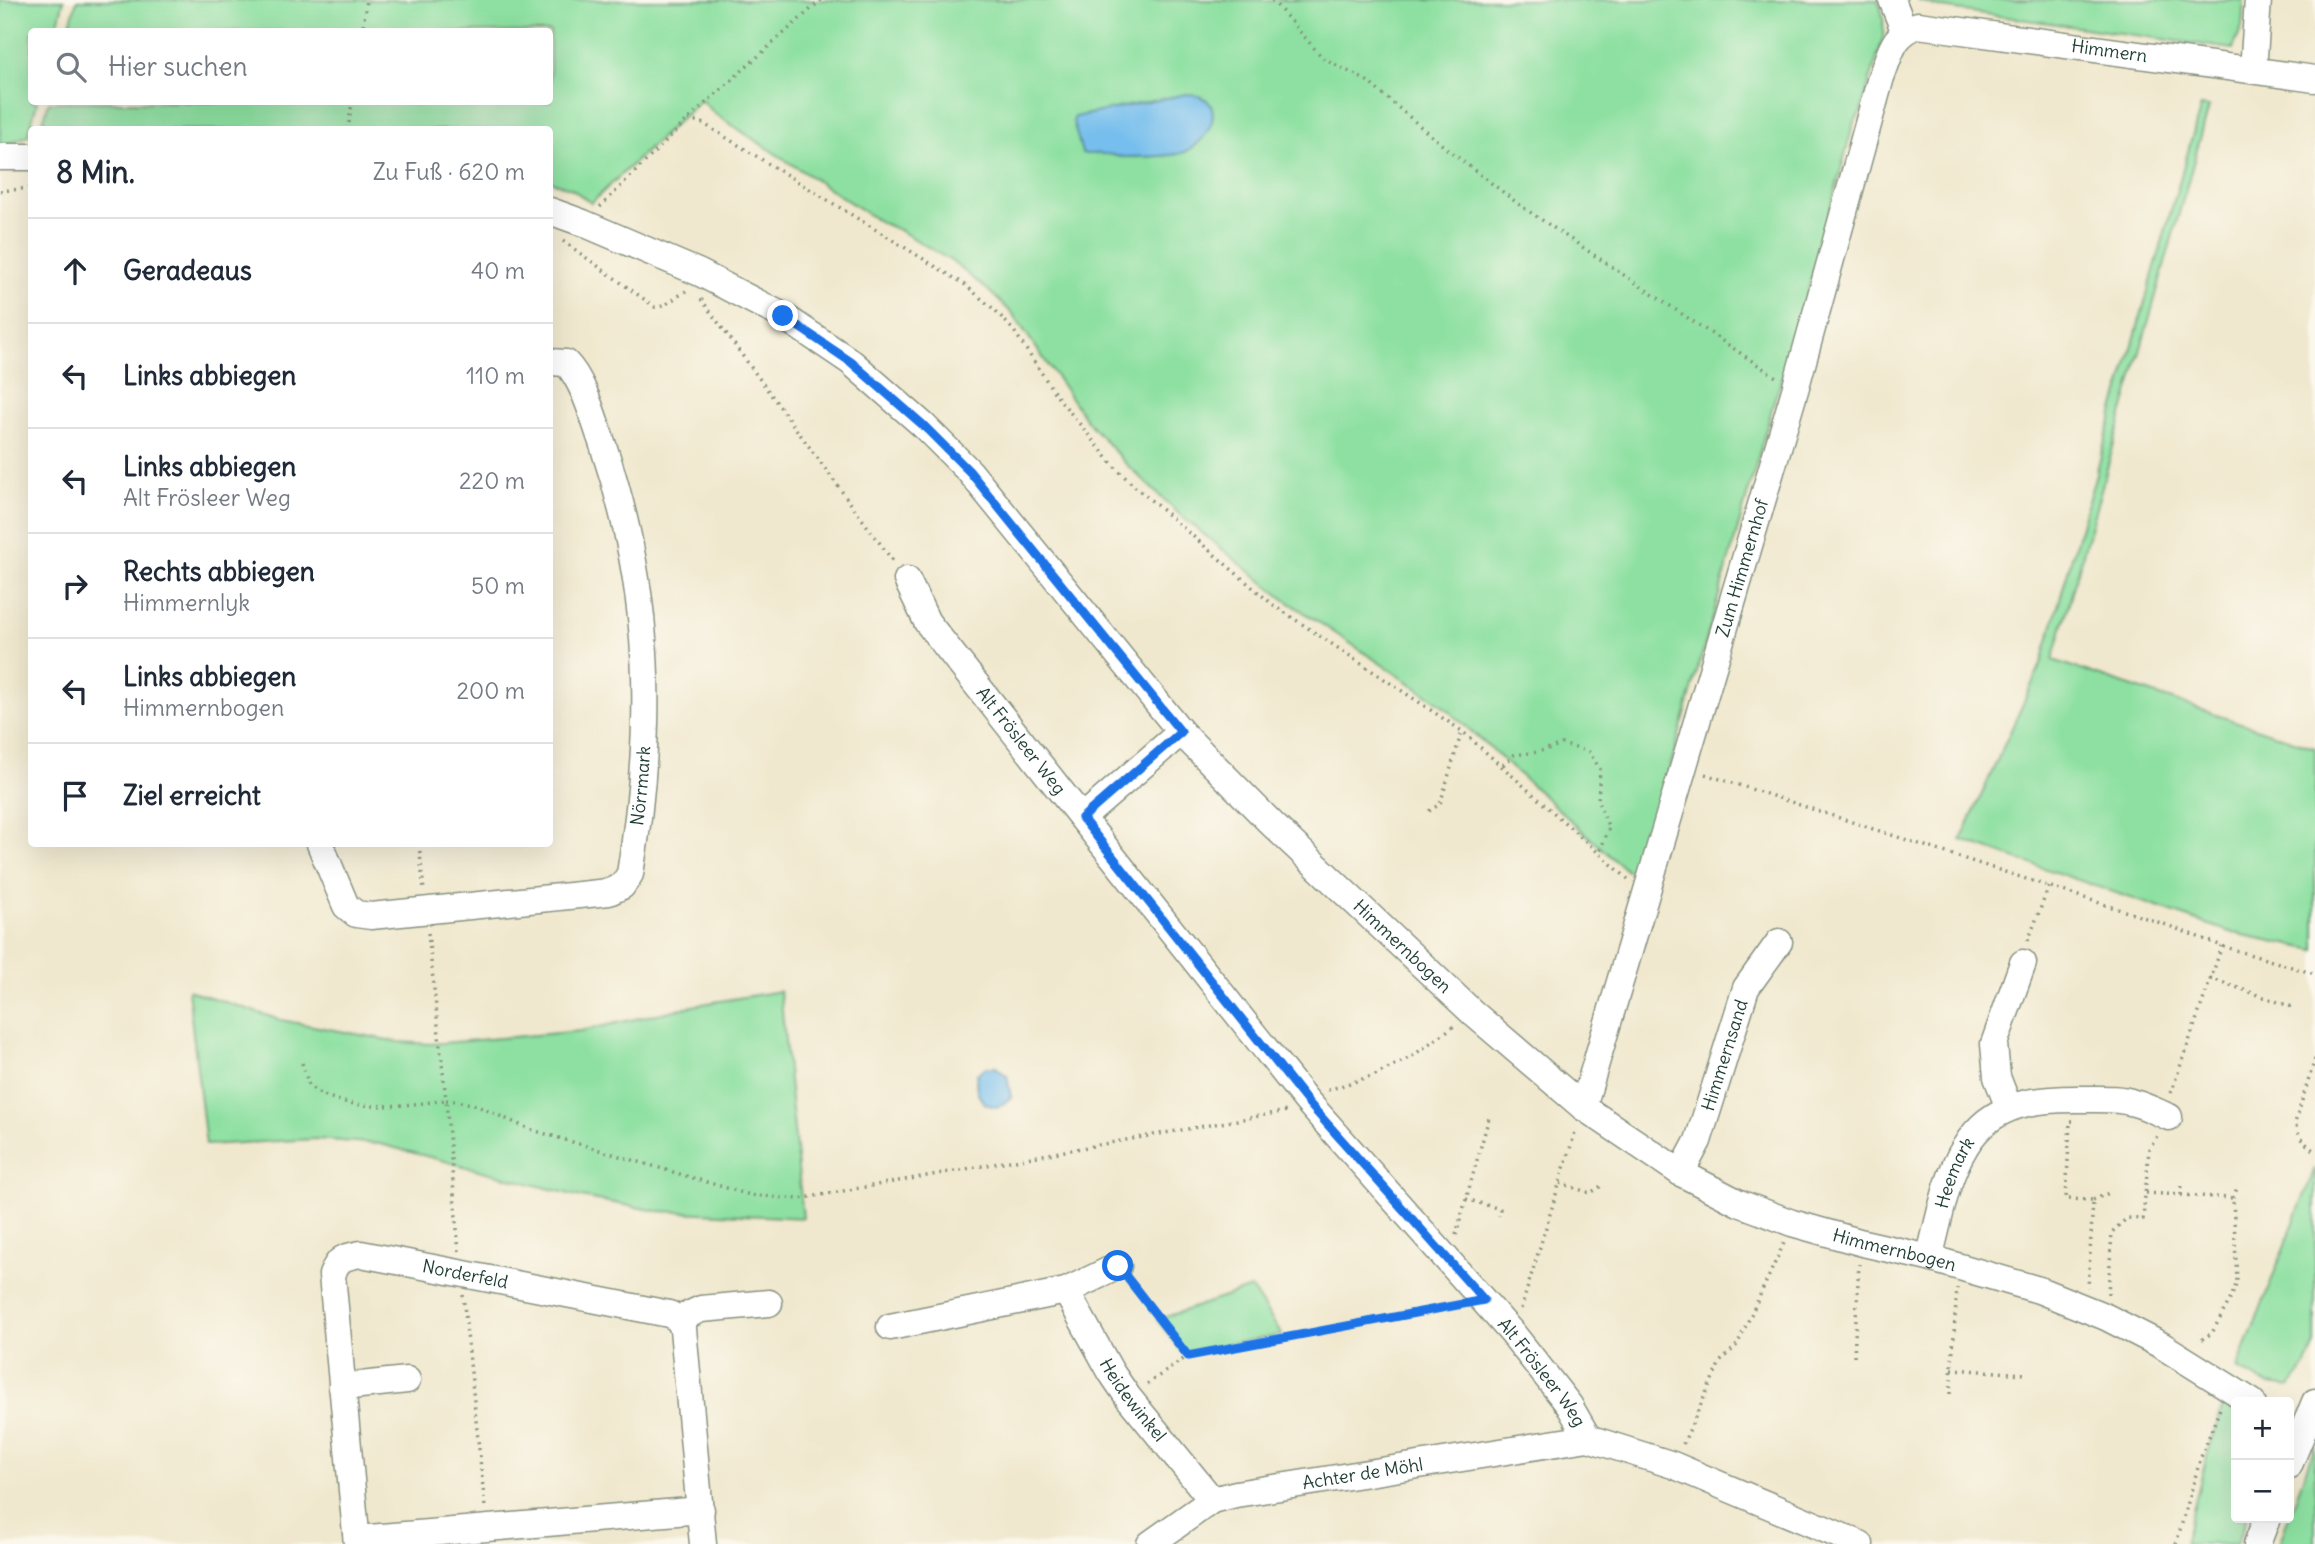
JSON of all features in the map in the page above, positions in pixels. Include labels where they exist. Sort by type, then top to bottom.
[{"type":"street","points":[[1892,0],[1904,30]]},
{"type":"street","points":[[2253,70],[2258,0]]},
{"type":"street","name":"Himmern","points":[[1904,30],[1919,25],[1941,27],[2315,79]]},
{"type":"street","name":"Zum Himmernhof","points":[[1583,1107],[1795,390],[1881,77],[1895,40],[1904,30]]},
{"type":"street","points":[[0,157],[28,156]]},
{"type":"street","points":[[553,224],[584,223],[697,286]]},
{"type":"street","name":"Himmernbogen","points":[[697,286],[783,316],[851,362],[923,425],[970,472],[1181,732],[1272,824],[1473,1013],[1583,1107],[1682,1173],[1739,1203],[1792,1223],[2039,1290],[2106,1317],[2161,1345],[2244,1397]]},
{"type":"street","name":"Nörrmark","points":[[321,847],[346,906],[356,914],[371,916],[609,892],[622,887],[630,874],[645,761],[647,691],[643,622],[633,553],[616,486],[595,422],[574,371],[566,363],[553,362]]},
{"type":"street","name":"Alt Frösleer Weg","points":[[906,580],[927,622],[1306,1100],[1513,1334],[1569,1405],[1588,1438],[1673,1465],[1860,1544]]},
{"type":"street","points":[[1082,818],[1181,732]]},
{"type":"street","name":"Himmernsand","points":[[1682,1173],[1698,1140],[1746,988],[1779,942]]},
{"type":"street","points":[[2010,1108],[1997,1077],[1994,1044],[2023,963]]},
{"type":"street","name":"Heemark","points":[[1929,1258],[1951,1175],[1965,1147],[1992,1117],[2034,1100],[2115,1099],[2133,1102],[2169,1117]]},
{"type":"street","name":"Norderfeld","points":[[679,1319],[669,1314],[361,1254],[341,1258],[332,1275],[357,1542],[701,1510]]},
{"type":"street","points":[[890,1327],[1066,1291],[1118,1266]]},
{"type":"street","name":"Heidewinkel","points":[[1066,1291],[1111,1372],[1212,1500]]},
{"type":"street","points":[[703,1544],[683,1329],[679,1319],[701,1309],[769,1303]]},
{"type":"street","points":[[342,1387],[407,1380]]},
{"type":"street","points":[[2290,1460],[2295,1430],[2315,1402]]},
{"type":"street","name":"Achter de Möhl","points":[[1150,1544],[1212,1500],[1236,1494],[1588,1438]]},
{"type":"street","points":[[2257,1544],[2265,1523]]},
{"type":"path","points":[[363,28],[367,0]]},
{"type":"path","points":[[584,223],[688,119],[821,0]]},
{"type":"path","points":[[1272,0],[1323,58],[1367,81],[1447,149],[1521,206],[1795,390]]},
{"type":"path","points":[[349,126],[352,105]]},
{"type":"path","points":[[688,119],[704,124],[964,284],[996,311],[1014,331],[1056,394],[1113,465],[1132,484],[1272,604],[1462,731],[1646,895]]},
{"type":"path","points":[[0,191],[28,188]]},
{"type":"path","points":[[553,224],[655,307],[663,306],[697,286],[906,580]]},
{"type":"path","points":[[1429,811],[1440,804],[1462,731]]},
{"type":"path","points":[[1503,765],[1514,755],[1538,752],[1562,744],[1589,752],[1600,769],[1598,802],[1609,828],[1599,853]]},
{"type":"path","points":[[1683,767],[2164,924],[2222,946],[2315,974]]},
{"type":"path","points":[[419,847],[487,1528]]},
{"type":"path","points":[[2023,963],[2024,952],[2049,887]]},
{"type":"path","points":[[2106,1317],[2112,1232],[2127,1218],[2143,1219],[2149,1149],[2169,1117],[2172,1089],[2222,946]]},
{"type":"path","points":[[2210,978],[2295,1008]]},
{"type":"path","points":[[302,1063],[309,1086],[332,1099],[373,1105],[408,1105],[446,1100],[473,1104],[529,1129],[750,1195],[799,1199],[1294,1110],[1320,1092],[1375,1075],[1411,1057],[1473,1013]]},
{"type":"path","points":[[2315,1059],[2295,1123],[2300,1138],[2315,1152]]},
{"type":"path","points":[[1513,1334],[1583,1107]]},
{"type":"path","points":[[1440,1252],[1455,1237],[1490,1114]]},
{"type":"path","points":[[2081,1122],[2070,1121],[2066,1199],[2093,1200],[2109,1193]]},
{"type":"path","points":[[1560,1183],[1590,1193],[1603,1185]]},
{"type":"path","points":[[2181,1195],[2182,1184]]},
{"type":"path","points":[[2186,1361],[2200,1339],[2212,1333],[2231,1298],[2236,1282],[2238,1266],[2233,1198],[2237,1188]]},
{"type":"path","points":[[2146,1193],[2233,1198]]},
{"type":"path","points":[[1466,1199],[1500,1209],[1499,1216]]},
{"type":"path","points":[[2078,1307],[2088,1290],[2093,1200]]},
{"type":"path","points":[[1673,1465],[1720,1362],[1737,1345],[1792,1223]]},
{"type":"path","points":[[1854,1356],[1863,1243]]},
{"type":"path","points":[[1118,1266],[1188,1356]]},
{"type":"path","points":[[1950,1394],[1958,1280],[1964,1268]]},
{"type":"path","points":[[1128,1396],[1188,1356],[1484,1300]]},
{"type":"path","points":[[1951,1369],[2026,1374]]},
{"type":"path","points":[[2176,1544],[2201,1458],[2228,1387]]},
{"type":"green space","points":[[0,0],[64,0],[57,28],[28,28],[28,105],[36,105],[31,126],[28,126],[28,136],[0,147]]},
{"type":"green space","points":[[77,0],[1878,0],[1882,14],[1883,38],[1860,114],[1854,122],[1789,359],[1775,398],[1641,869],[1627,871],[1441,704],[1284,599],[1181,516],[1126,464],[1087,421],[1012,313],[989,291],[951,261],[901,231],[880,222],[715,114],[701,100],[591,203],[572,189],[553,182],[553,126],[68,126],[43,122],[48,105],[553,105],[553,28],[69,28]]},
{"type":"green space","points":[[1917,0],[2244,0],[2242,27],[2233,49],[1942,8]]},
{"type":"green space","points":[[2201,106],[2209,107],[2053,660],[2315,748],[2315,950],[2233,933],[1961,840],[2042,662]]},
{"type":"green space","points":[[188,990],[281,1020],[399,1042],[431,1044],[581,1031],[702,1004],[780,991],[803,1218],[657,1211],[581,1197],[380,1144],[316,1139],[206,1145]]},
{"type":"green space","points":[[2315,1168],[2315,1344],[2306,1365],[2290,1387],[2268,1384],[2237,1369]]},
{"type":"green space","points":[[1251,1288],[1282,1335],[1182,1352],[1157,1320]]},
{"type":"green space","points":[[2224,1403],[2231,1410],[2231,1523],[2245,1523],[2236,1544],[2184,1544]]},
{"type":"green space","points":[[2315,1445],[2315,1544],[2279,1544],[2287,1523],[2294,1523],[2294,1503]]},
{"type":"water","points":[[1186,94],[1199,96],[1208,102],[1212,109],[1212,118],[1203,137],[1185,152],[1139,157],[1082,153],[1073,121],[1075,117]]},
{"type":"water","points":[[986,1067],[996,1067],[1007,1076],[1011,1097],[999,1107],[983,1101],[976,1087],[977,1074]]},
{"type":"route","points":[[783,316],[851,362],[923,425],[970,472],[1181,732],[1082,818],[1306,1100],[1484,1300],[1188,1356],[1118,1266]]}]
